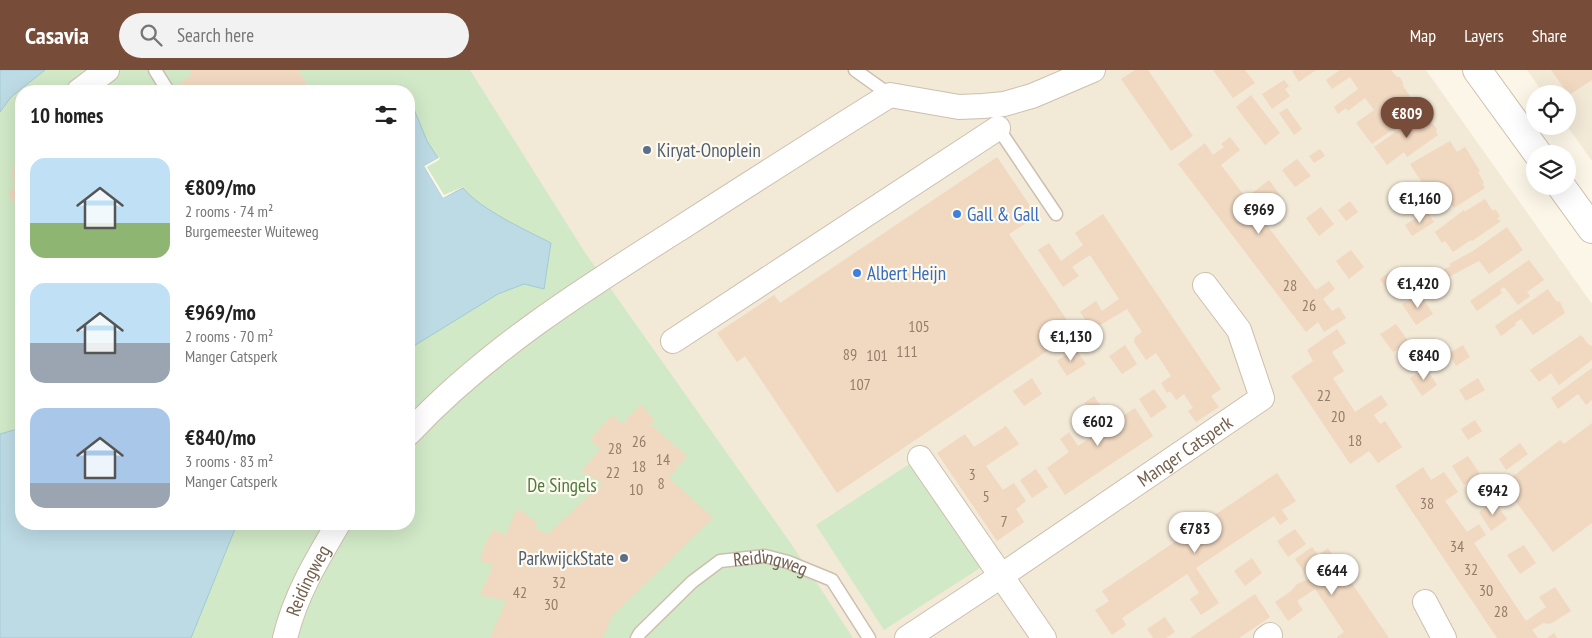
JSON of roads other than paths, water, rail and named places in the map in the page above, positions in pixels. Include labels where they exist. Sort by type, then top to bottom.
[{"type":"street","points":[[88,85],[107,70]]},
{"type":"street","points":[[415,427],[440,401],[499,351],[621,265],[890,95],[959,107],[1004,104],[1032,96],[1093,70]]},
{"type":"street","points":[[1477,70],[1531,145]]},
{"type":"street","points":[[673,341],[998,128]]},
{"type":"street","points":[[1567,195],[1592,229]]},
{"type":"street","name":"Manger Catsperk","points":[[907,638],[1262,398],[1239,330],[1205,285]]},
{"type":"street","points":[[920,458],[1044,638]]},
{"type":"street","name":"Reidingweg","points":[[284,638],[304,583],[335,530]]},
{"type":"street","points":[[1425,602],[1444,638]]},
{"type":"lane","points":[[155,70],[164,85]]},
{"type":"lane","points":[[855,70],[890,95]]},
{"type":"lane","points":[[984,106],[1056,214]]},
{"type":"lane","name":"Reidingweg","points":[[637,638],[640,632],[692,582],[720,561],[765,556],[788,562],[832,580],[869,638]]},
{"type":"water","points":[[0,70],[45,70],[26,85],[15,85],[15,94],[0,112]]},
{"type":"water","points":[[415,112],[427,141],[438,158],[424,166],[443,198],[463,188],[492,212],[551,243],[544,289],[524,284],[498,294],[415,345]]},
{"type":"water","points":[[15,430],[15,530],[235,530],[191,638],[0,638],[0,434]]},
{"type":"place","name":"Kiryat-Onoplein","points":[[647,150]]},
{"type":"place","name":"Gall & Gall","points":[[957,214]]},
{"type":"place","name":"Albert Heijn","points":[[857,273]]},
{"type":"place","name":"ParkwijckState","points":[[624,558]]},
{"type":"park label","name":"De Singels","points":[[562,485]]}]
